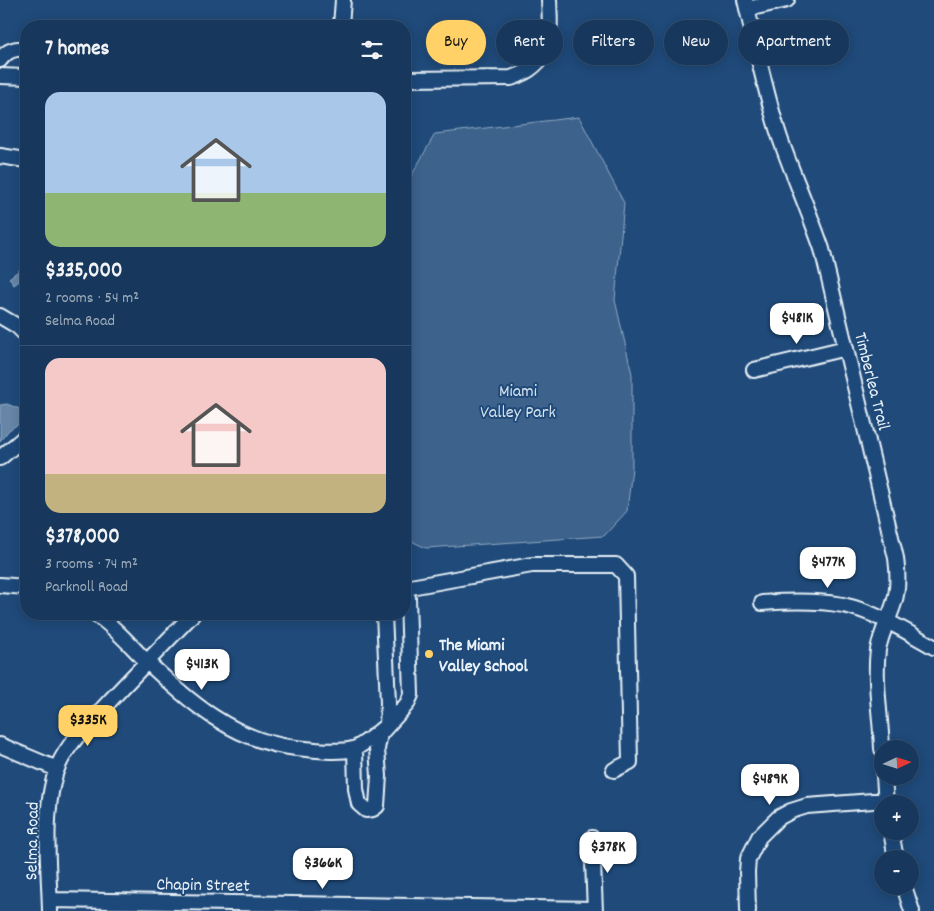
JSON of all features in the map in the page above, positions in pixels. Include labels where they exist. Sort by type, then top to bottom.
[{"type":"street","points":[[341,20],[343,0]]},
{"type":"street","points":[[411,79],[511,78],[521,74],[539,61],[547,47],[550,30],[549,0]]},
{"type":"street","points":[[746,5],[787,0]]},
{"type":"street","name":"Timberlea Trail","points":[[746,5],[771,110],[780,139],[809,210],[822,249],[896,558],[898,587],[878,651],[881,740]]},
{"type":"street","points":[[0,60],[4,54],[20,48]]},
{"type":"street","points":[[0,76],[20,77]]},
{"type":"street","points":[[0,156],[20,159]]},
{"type":"street","points":[[0,316],[20,330]]},
{"type":"street","points":[[754,370],[846,348]]},
{"type":"street","points":[[0,458],[20,441]]},
{"type":"street","points":[[411,587],[532,565],[616,565],[621,569],[626,576],[630,762],[614,770]]},
{"type":"street","points":[[0,585],[20,587]]},
{"type":"street","points":[[762,603],[794,600],[834,604],[861,610],[887,621],[934,647]]},
{"type":"street","points":[[102,620],[199,708],[217,721],[242,734],[286,747],[324,750],[355,749],[387,725]]},
{"type":"street","name":"Selma Road","points":[[50,906],[47,822],[49,802],[57,769],[80,734],[187,620]]},
{"type":"street","points":[[384,620],[388,703],[387,725]]},
{"type":"street","points":[[355,749],[356,789],[359,804],[366,810],[373,810],[378,806],[379,776],[377,749],[380,734],[407,704],[411,695],[409,620]]},
{"type":"street","points":[[0,745],[57,769]]},
{"type":"street","points":[[748,911],[748,859],[759,837],[778,818],[806,806],[874,803]]},
{"type":"street","points":[[592,838],[595,910]]},
{"type":"street","points":[[907,895],[912,911]]},
{"type":"street","name":"Chapin Street","points":[[50,906],[595,910]]},
{"type":"green space","name":"Miami Valley Park","points":[[579,117],[624,203],[615,300],[632,374],[632,468],[627,511],[604,536],[426,548],[411,541],[411,176],[435,134]]},
{"type":"shaded area","points":[[20,270],[20,280],[14,285],[9,278]]},
{"type":"shaded area","points":[[7,404],[20,409],[20,423],[9,430],[0,441],[0,405]]},
{"type":"place","name":"The Miami Valley School","points":[[429,654]]}]
